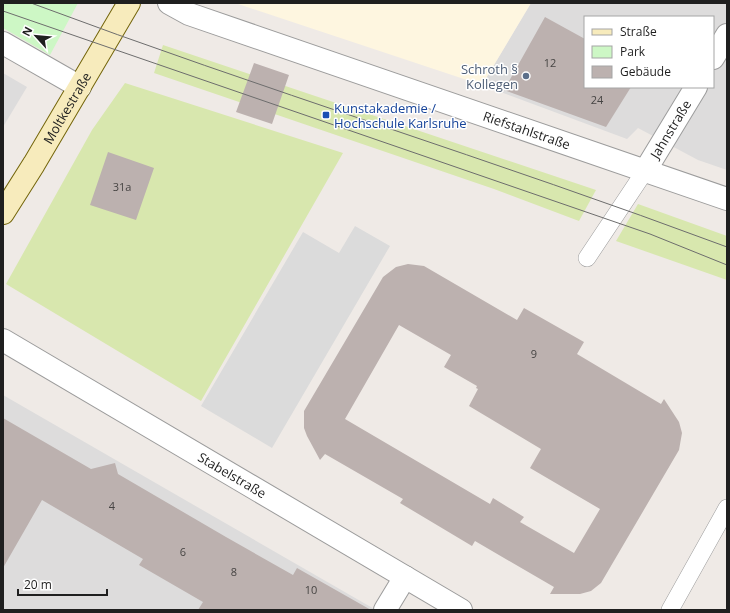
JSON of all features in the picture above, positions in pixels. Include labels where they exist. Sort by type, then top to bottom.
[{"type":"main road","name":"Moltkestraße","points":[[3,213],[34,164],[129,3]]},
{"type":"street","name":"Riefstahlstraße","points":[[169,3],[189,14],[727,199]]},
{"type":"street","points":[[714,56],[727,35]]},
{"type":"street","points":[[3,43],[80,87]]},
{"type":"street","name":"Jahnstraße","points":[[645,171],[695,88]]},
{"type":"street","name":"Stabelstraße","points":[[3,340],[461,610]]},
{"type":"street","points":[[385,610],[405,577]]},
{"type":"lane","points":[[588,258],[645,171]]},
{"type":"lane","points":[[670,610],[727,508]]},
{"type":"shaded area","points":[[235,3],[531,3],[482,85]]},
{"type":"shaded area","points":[[531,3],[727,3],[727,170],[698,160],[638,128],[627,139],[482,85]]},
{"type":"shaded area","points":[[3,73],[27,87],[3,127]]},
{"type":"shaded area","points":[[355,226],[390,246],[272,448],[201,406],[303,232],[339,253]]},
{"type":"shaded area","points":[[3,395],[376,610],[3,610]]},
{"type":"green space","points":[[3,3],[78,3],[50,55],[3,28]]},
{"type":"green space","points":[[163,45],[596,190],[579,221],[494,189],[154,73]]},
{"type":"green space","points":[[125,83],[343,153],[201,401],[6,284],[92,130]]},
{"type":"green space","points":[[638,204],[727,236],[727,280],[616,241]]},
{"type":"building","points":[[545,17],[584,38],[584,88],[630,88],[606,127],[504,90]]},
{"type":"building","points":[[254,63],[289,75],[272,124],[236,112]]},
{"type":"building","points":[[108,152],[154,168],[136,220],[90,205]]},
{"type":"building","points":[[408,264],[424,266],[517,320],[524,308],[584,342],[577,354],[661,404],[664,399],[679,422],[682,433],[679,450],[601,583],[591,591],[580,594],[550,594],[554,587],[475,541],[472,546],[400,503],[403,499],[325,454],[320,460],[304,428],[304,411],[383,277],[396,267]],"holes":[[[399,325],[451,355],[444,367],[477,386],[476,388],[478,389],[469,406],[541,449],[530,468],[600,509],[574,553],[520,522],[524,517],[493,498],[490,504],[345,419]]]},
{"type":"building","points":[[3,418],[91,469],[115,463],[118,474],[226,537],[293,575],[297,568],[371,610],[198,610],[203,602],[139,565],[143,559],[42,500],[3,568]]},
{"type":"tram line","points":[[31,3],[118,35],[554,185],[727,247]]},
{"type":"tram line","points":[[3,11],[650,234],[727,265]]},
{"type":"place","name":"Schroth § Kollegen","points":[[526,76]]},
{"type":"place","name":"Kunstakademie / Hochschule Karlsruhe","points":[[326,115]]}]
